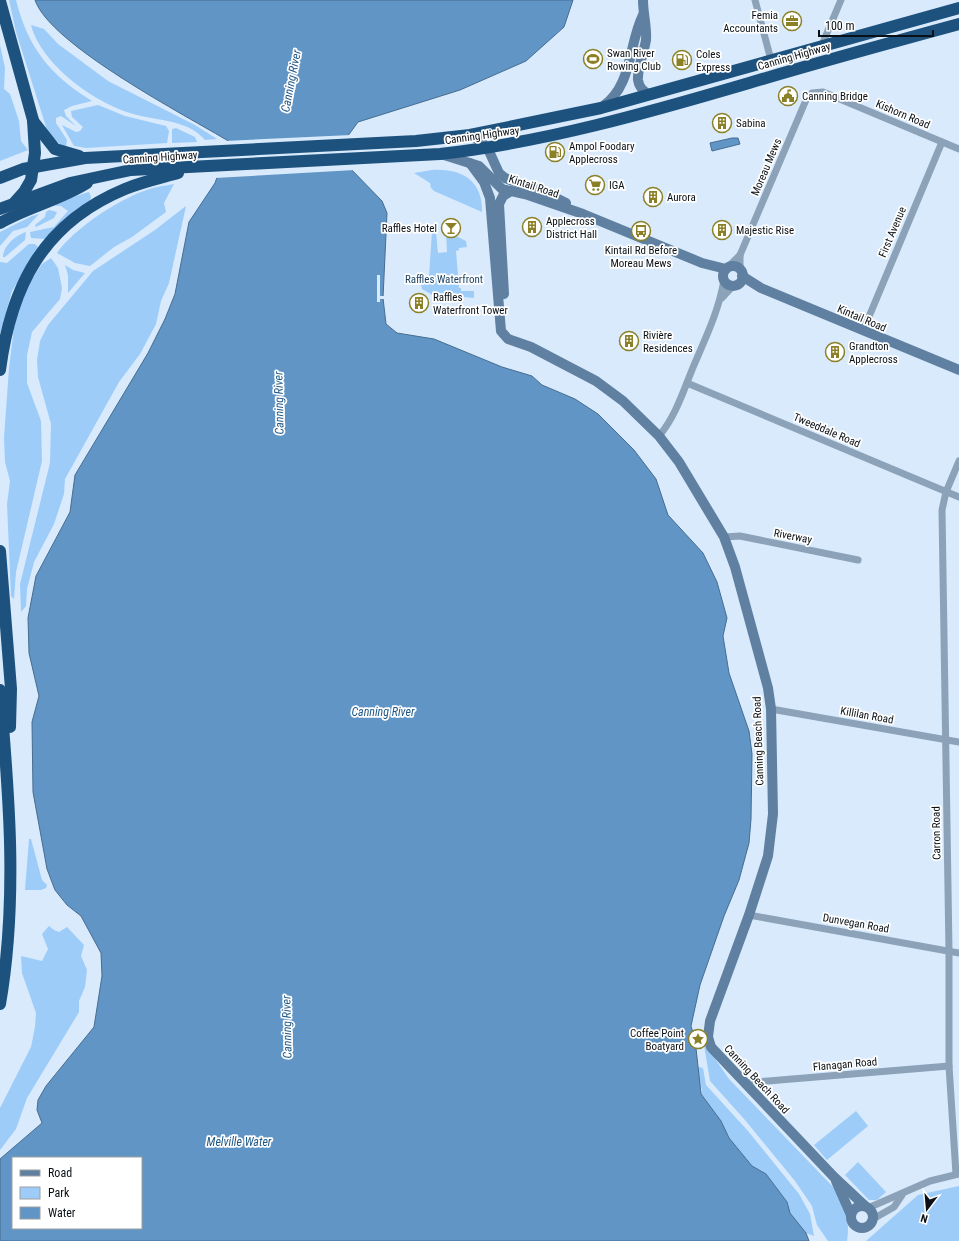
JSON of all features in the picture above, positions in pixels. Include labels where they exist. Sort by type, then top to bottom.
[{"type":"highway","points":[[0,2],[33,120],[34,166],[31,180],[15,203]]},
{"type":"highway","name":"Canning Highway","points":[[0,178],[34,166],[85,158],[361,144],[470,135],[601,108],[959,8]]},
{"type":"highway","name":"Canning Highway","points":[[0,209],[70,183],[131,170],[440,154],[488,149],[552,137],[656,110],[959,24]]},
{"type":"highway","points":[[33,120],[55,148],[85,158]]},
{"type":"highway","points":[[0,370],[9,322],[18,292],[36,260],[52,240],[85,211],[111,196],[126,189],[200,167]]},
{"type":"highway","points":[[0,224],[29,209],[71,193],[95,178]]},
{"type":"highway","points":[[0,551],[10,689],[9,816],[11,901],[6,960],[0,1004]]},
{"type":"highway","points":[[0,690],[9,816]]},
{"type":"street","points":[[643,0],[646,39],[638,81],[641,88],[649,95]]},
{"type":"street","points":[[755,0],[771,60]]},
{"type":"street","points":[[821,46],[839,3]]},
{"type":"street","points":[[601,108],[613,98],[622,83],[630,61],[638,25],[643,15]]},
{"type":"street","name":"Kishorn Road","points":[[816,92],[823,92],[959,149]]},
{"type":"street","name":"Moreau Mews","points":[[725,273],[740,255],[806,100],[809,95],[816,92]]},
{"type":"street","points":[[470,135],[480,140],[488,149]]},
{"type":"street","name":"First Avenue","points":[[863,331],[942,142]]},
{"type":"street","name":"Kintail Road","points":[[488,149],[499,173],[505,178],[548,194],[583,214]]},
{"type":"street","name":"Kintail Road","points":[[440,154],[470,163],[483,169],[498,186],[583,214],[725,273],[728,285],[739,279],[958,370]]},
{"type":"street","name":"Canning Beach Road","points":[[470,163],[484,182],[490,198],[501,331],[508,339],[523,343],[596,381],[623,401],[659,436],[679,462],[724,537],[735,567],[768,688],[771,709],[773,814],[768,856],[749,915],[708,1030],[711,1047],[743,1083],[834,1177],[867,1207]]},
{"type":"street","name":"Canning Beach Road","points":[[511,191],[503,196],[499,204],[506,317],[508,328],[523,343]]},
{"type":"street","name":"Moreau Mews","points":[[739,279],[740,255]]},
{"type":"street","points":[[659,436],[669,425],[722,298],[725,273],[735,266],[739,279],[722,298]]},
{"type":"street","name":"Tweeddale Road","points":[[687,383],[959,498]]},
{"type":"street","name":"Carron Road","points":[[958,1174],[949,1066],[949,951],[942,510],[946,492],[959,461]]},
{"type":"street","name":"Riverway","points":[[724,537],[740,536],[858,560]]},
{"type":"street","name":"Killilan Road","points":[[771,709],[959,742]]},
{"type":"street","name":"Dunvegan Road","points":[[749,915],[959,953]]},
{"type":"street","name":"Flanagan Road","points":[[743,1083],[949,1066]]},
{"type":"street","points":[[902,1195],[894,1207],[873,1219],[868,1227],[860,1228],[852,1222],[852,1215],[856,1208],[867,1207],[902,1195],[930,1181],[958,1174]]},
{"type":"street","name":"Canning Beach Road","points":[[834,1177],[852,1215]]},
{"type":"street","points":[[867,1207],[873,1213],[873,1219]]},
{"type":"green space","points":[[9,0],[16,0],[27,32],[43,59],[64,81],[92,101],[72,106],[64,110],[66,116],[76,126],[61,116],[56,118],[56,123],[67,140],[66,146],[61,145],[48,133],[16,32]]},
{"type":"green space","points":[[31,25],[44,29],[58,44],[108,81],[195,125],[217,139],[205,140],[198,133],[182,125],[121,110],[89,93],[73,82],[47,55],[37,40]]},
{"type":"green space","points":[[0,45],[5,68],[4,89],[10,94],[19,121],[21,141],[28,150],[0,161]]},
{"type":"green space","points":[[98,105],[125,116],[166,126],[169,131],[167,143],[86,148],[74,146],[62,125],[76,132],[80,131],[83,127],[72,117],[71,111]]},
{"type":"green space","points":[[176,128],[195,137],[197,142],[172,143],[172,129]]},
{"type":"green space","points":[[432,170],[453,171],[469,179],[479,192],[482,212],[434,191],[431,188],[430,183],[414,173]]},
{"type":"green space","points":[[174,184],[164,203],[166,212],[132,237],[114,247],[90,266],[75,263],[57,253],[64,244],[85,225],[109,209],[147,190]]},
{"type":"green space","points":[[89,192],[91,197],[90,202],[80,207],[45,239],[31,238],[30,232],[54,227],[68,211],[61,206],[47,205]]},
{"type":"green space","points":[[186,206],[169,283],[161,301],[156,324],[140,354],[119,382],[65,479],[64,494],[54,524],[34,562],[27,589],[26,606],[21,612],[20,584],[50,463],[51,424],[38,377],[37,360],[40,341],[48,325],[93,271],[155,230]]},
{"type":"green space","points":[[49,210],[57,212],[54,218],[36,227],[35,225],[45,217],[46,212]]},
{"type":"green space","points":[[39,214],[27,227],[13,231],[0,246],[0,232]]},
{"type":"green space","name":"Raffles Waterfront","points":[[432,231],[436,232],[438,253],[447,252],[446,231],[466,241],[467,247],[459,248],[459,250],[456,251],[459,288],[461,288],[461,291],[474,291],[474,298],[442,295],[436,297],[422,289],[420,281],[427,281],[429,277]]},
{"type":"green space","points":[[26,232],[25,240],[5,257],[3,257],[5,249],[8,245],[18,236]]},
{"type":"green space","points":[[29,244],[35,244],[39,248],[12,291],[0,334],[0,262],[7,263]]},
{"type":"green space","points":[[51,258],[58,268],[62,288],[60,299],[32,332],[27,355],[27,383],[41,421],[42,461],[16,572],[14,599],[11,596],[7,504],[10,481],[5,462],[4,438],[9,368],[15,320],[30,282],[42,264]]},
{"type":"green space","points":[[65,265],[73,270],[85,273],[68,293],[68,275]]},
{"type":"green space","points":[[29,839],[31,839],[42,880],[47,885],[46,888],[41,890],[25,890]]},
{"type":"green space","points":[[49,926],[59,932],[67,927],[84,945],[81,956],[87,970],[85,987],[79,1001],[79,1012],[27,1098],[16,1129],[0,1150],[0,1108],[31,1047],[35,1027],[36,1013],[22,973],[21,956],[42,961],[48,949],[42,934]]},
{"type":"green space","points":[[703,1039],[705,1039],[707,1047],[729,1079],[837,1191],[843,1203],[846,1215],[848,1228],[847,1241],[828,1241],[817,1225],[812,1206],[795,1181],[745,1120],[710,1081]]},
{"type":"green space","points":[[699,1067],[703,1068],[706,1085],[748,1131],[799,1194],[810,1214],[814,1236],[806,1233],[790,1213],[787,1202],[766,1174],[752,1166],[729,1138],[721,1121],[701,1094],[702,1089],[694,1070]]},
{"type":"green space","points":[[856,1111],[868,1126],[827,1160],[814,1145]]},
{"type":"green space","points":[[858,1162],[886,1192],[877,1200],[869,1200],[845,1175]]},
{"type":"green space","points":[[959,1186],[959,1241],[866,1241],[918,1195]]},
{"type":"water","name":"Canning River","points":[[35,0],[573,0],[564,27],[526,61],[460,90],[358,122],[342,144],[346,164],[382,201],[387,213],[383,298],[386,324],[397,333],[434,339],[502,367],[532,376],[542,385],[575,399],[598,414],[634,450],[656,479],[668,515],[703,553],[717,582],[727,618],[723,636],[729,673],[749,731],[752,754],[751,819],[749,843],[739,880],[724,916],[700,985],[691,1026],[695,1039],[701,1094],[721,1121],[729,1138],[752,1166],[766,1174],[787,1202],[790,1213],[806,1233],[809,1241],[0,1241],[0,1159],[42,1123],[37,1110],[38,1100],[46,1086],[94,1027],[102,976],[101,953],[81,916],[67,905],[55,890],[47,869],[33,792],[32,722],[39,696],[29,653],[28,618],[36,576],[70,512],[75,475],[148,353],[165,319],[175,294],[189,222],[215,183],[230,142],[153,98],[92,58],[66,38],[46,18]]},
{"type":"water","points":[[738,138],[740,144],[712,151],[710,143]]},
{"type":"pier","points":[[351,135],[344,145],[348,163],[355,170],[215,178],[228,142],[225,141]]},
{"type":"pier","points":[[377,275],[380,275],[380,296],[385,296],[385,299],[380,299],[380,302],[377,302]]},
{"type":"place","name":"Femia Accountants","points":[[792,21]]},
{"type":"place","name":"Swan River Rowing Club","points":[[593,59]]},
{"type":"place","name":"Coles Express","points":[[682,60]]},
{"type":"place","name":"Canning Bridge","points":[[788,96]]},
{"type":"place","name":"Sabina","points":[[722,123]]},
{"type":"place","name":"Ampol Foodary Applecross","points":[[555,152]]},
{"type":"place","name":"IGA","points":[[595,185]]},
{"type":"place","name":"Aurora","points":[[653,197]]},
{"type":"place","name":"Applecross District Hall","points":[[532,227]]},
{"type":"place","name":"Raffles Hotel","points":[[451,228]]},
{"type":"place","name":"Majestic Rise","points":[[722,230]]},
{"type":"place","name":"Kintail Rd Before Moreau Mews","points":[[641,231]]},
{"type":"place","name":"Raffles Waterfront Tower","points":[[419,303]]},
{"type":"place","name":"Rivière Residences","points":[[629,341]]},
{"type":"place","name":"Grandton Applecross","points":[[835,352]]},
{"type":"place","name":"Coffee Point Boatyard","points":[[698,1039]]},
{"type":"water label","name":"Melville Water","points":[[239,1142]]}]
